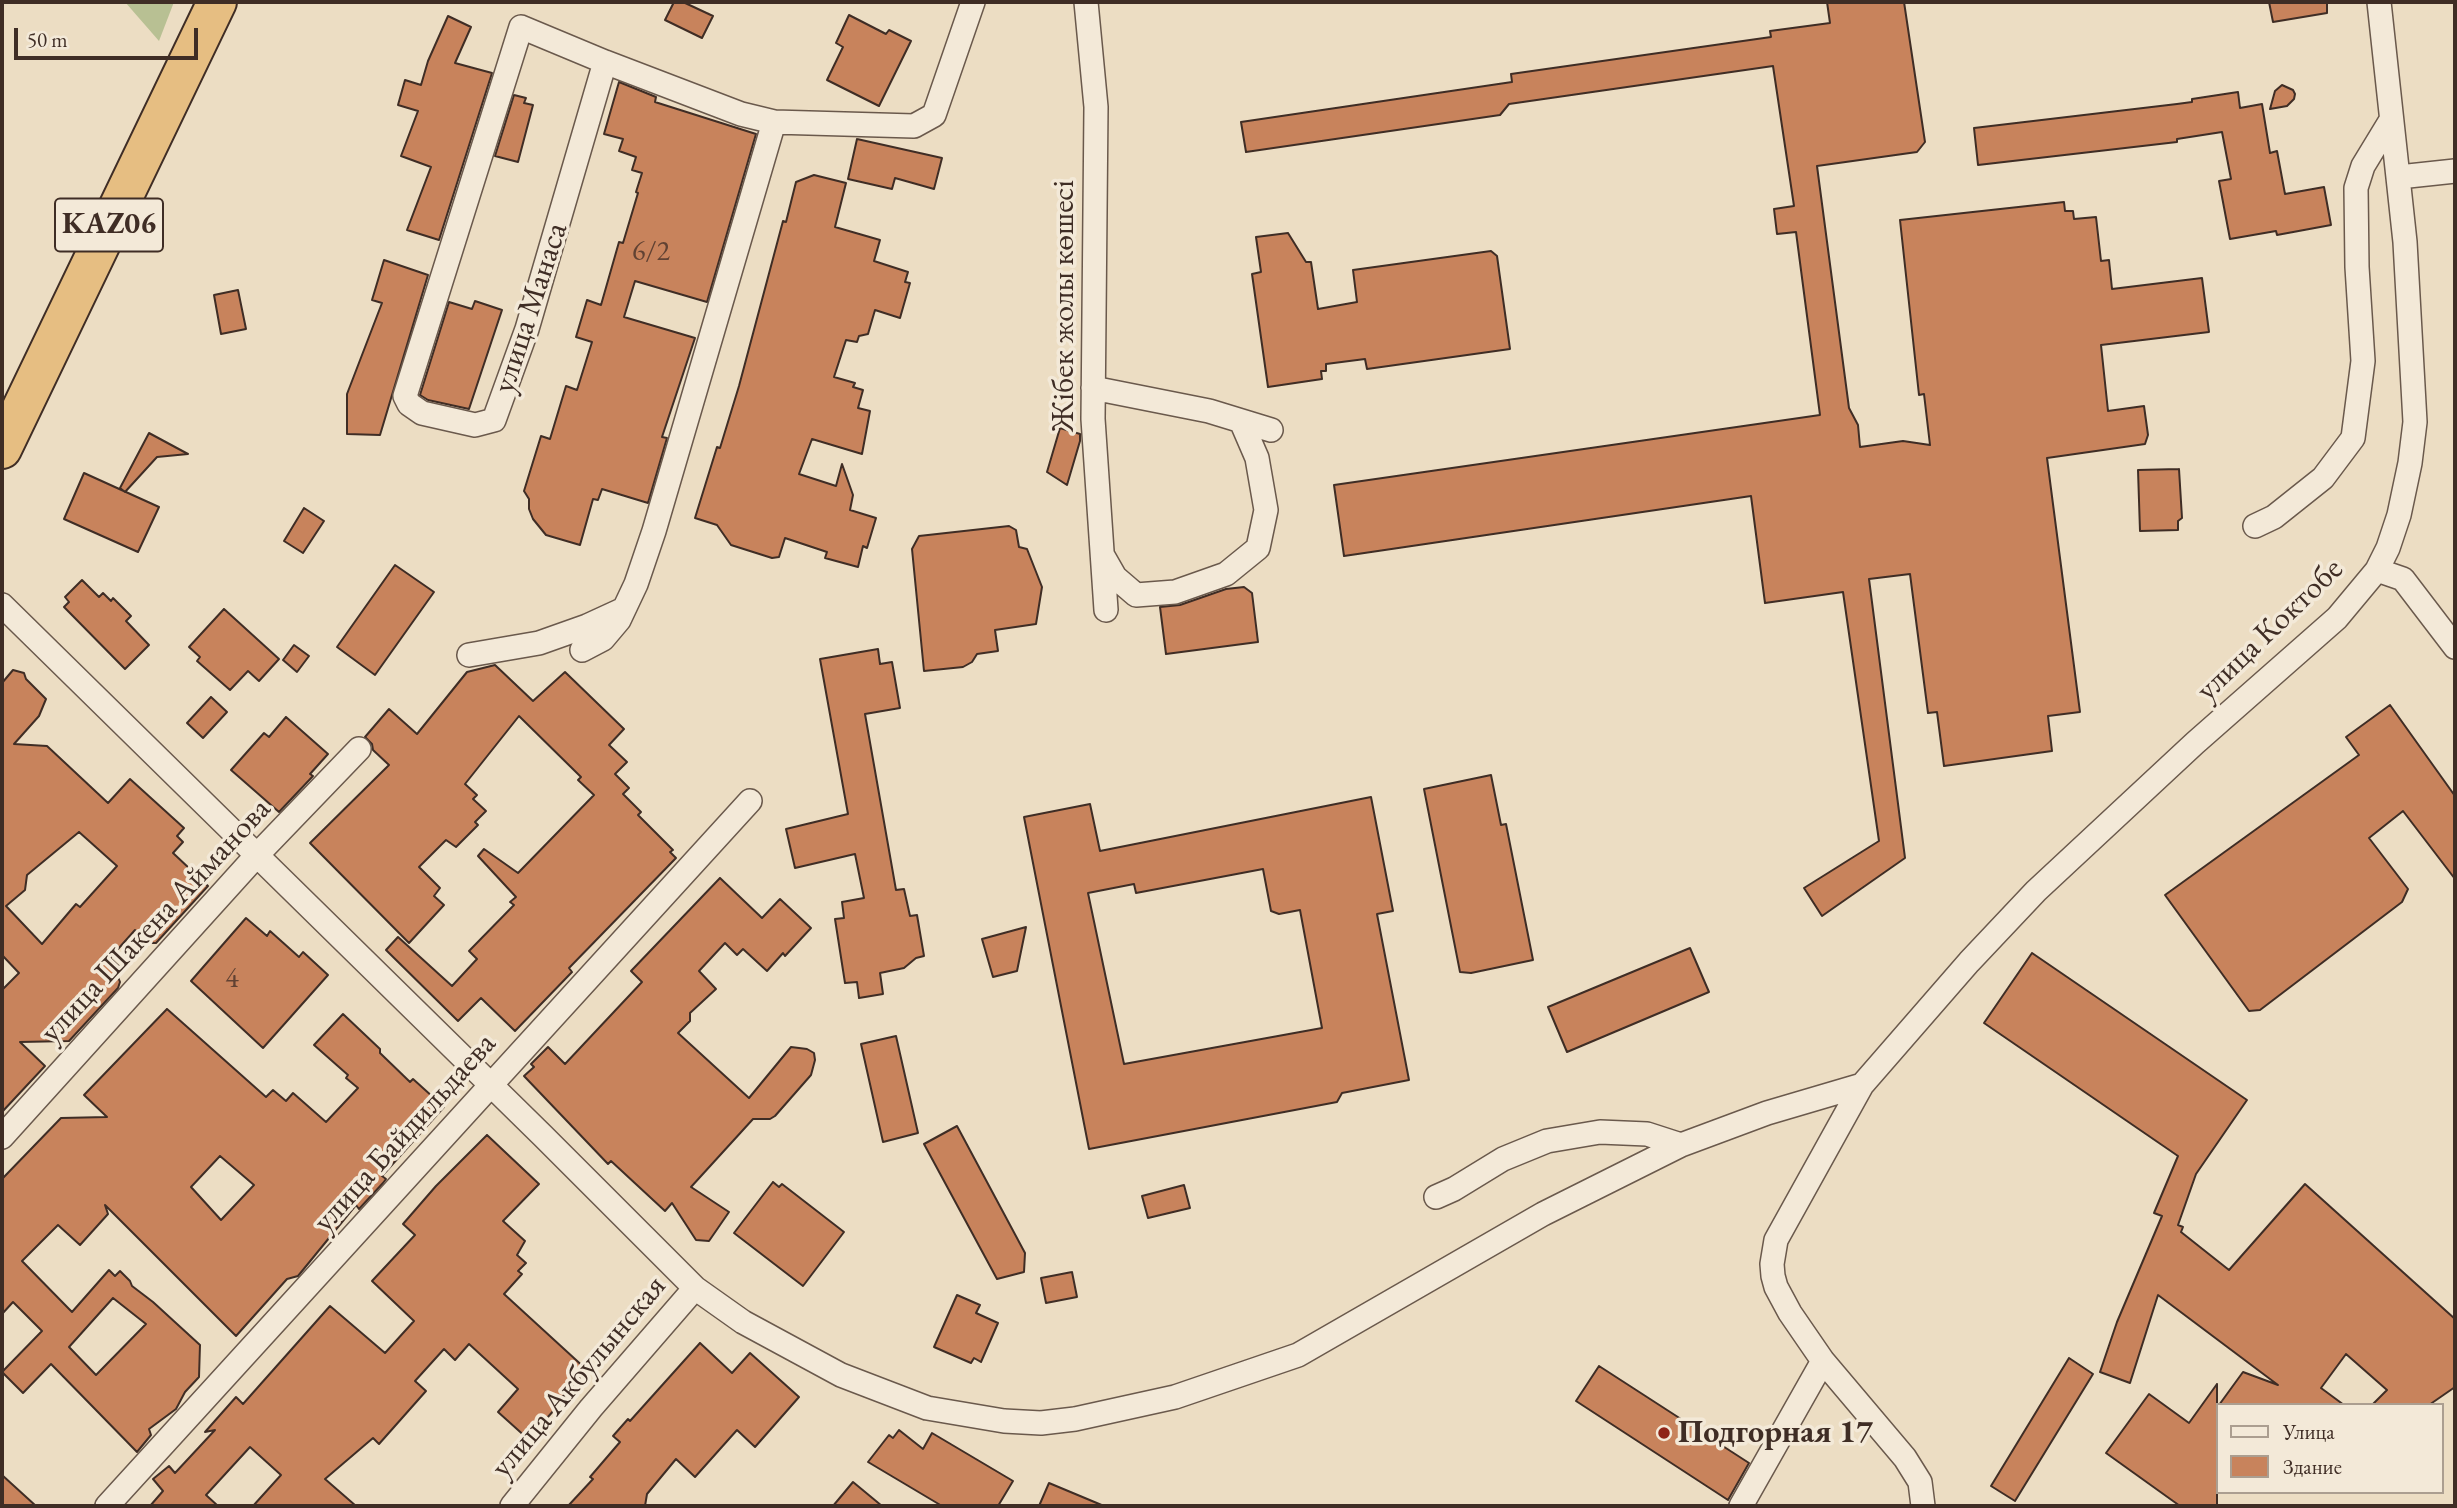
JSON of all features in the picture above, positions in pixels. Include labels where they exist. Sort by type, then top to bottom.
[{"type":"highway","name":"KAZ06","points":[[2,449],[217,2]]},
{"type":"street","points":[[605,62],[741,114],[774,122],[914,126],[934,115],[973,2]]},
{"type":"street","name":"Жібек жолы көшесі","points":[[1086,2],[1096,107],[1093,419],[1105,610]]},
{"type":"street","name":"улица Коктобе","points":[[1862,1084],[1969,962],[2036,891],[2195,743],[2337,618],[2377,569],[2388,548],[2399,515],[2415,422],[2399,177],[2379,2]]},
{"type":"street","name":"улица Манаса","points":[[522,27],[605,62],[531,316],[494,420],[475,425],[422,413],[409,404],[405,396],[522,27]]},
{"type":"street","points":[[2255,526],[2274,517],[2323,478],[2353,438],[2363,361],[2357,267],[2356,188],[2363,166],[2391,120]]},
{"type":"street","points":[[582,650],[603,639],[624,609],[636,584],[774,122]]},
{"type":"street","points":[[2399,177],[2455,171]]},
{"type":"street","points":[[1093,388],[1209,411],[1271,430]]},
{"type":"street","points":[[1102,554],[1115,577],[1136,595],[1175,592],[1226,575],[1258,548],[1266,510],[1257,458],[1241,421]]},
{"type":"street","points":[[2377,569],[2403,579],[2455,647]]},
{"type":"street","points":[[2,605],[695,1288],[743,1322],[841,1375],[927,1408],[1004,1421],[1041,1423],[1075,1419],[1175,1397],[1298,1355],[1543,1214],[1681,1145],[1767,1113],[1862,1084]]},
{"type":"street","points":[[469,655],[539,643],[624,609]]},
{"type":"street","name":"улица Шакена Айманова","points":[[2,1137],[257,855],[359,749]]},
{"type":"street","name":"улица Байдильдаева","points":[[107,1506],[750,801]]},
{"type":"street","points":[[1862,1084],[1792,1208],[1776,1240],[1772,1264],[1776,1287],[1790,1313],[1823,1361],[1905,1458],[1920,1482],[1923,1506]]},
{"type":"street","points":[[1436,1197],[1503,1159],[1547,1141],[1600,1132],[1647,1134],[1681,1145]]},
{"type":"street","name":"улица Акбулынская","points":[[512,1506],[591,1408],[695,1288]]},
{"type":"street","points":[[1741,1506],[1823,1361]]},
{"type":"green space","points":[[125,2],[174,2],[159,41]]},
{"type":"building","points":[[674,2],[683,2],[713,16],[702,38],[665,20]]},
{"type":"building","points":[[1827,2],[1904,2],[1925,142],[1917,152],[1817,166],[1849,408],[1858,425],[1860,447],[1903,441],[1930,445],[1924,394],[1919,395],[1900,220],[2064,202],[2065,211],[2073,211],[2074,219],[2096,217],[2101,261],[2109,260],[2112,289],[2202,278],[2209,332],[2101,345],[2108,411],[2144,406],[2148,435],[2145,444],[2047,458],[2080,712],[2048,716],[2052,751],[1944,766],[1937,712],[1928,713],[1910,574],[1869,579],[1905,858],[1822,916],[1804,888],[1879,841],[1843,592],[1765,603],[1751,496],[1344,556],[1334,485],[1820,415],[1796,232],[1777,234],[1774,209],[1794,206],[1773,66],[1509,104],[1500,115],[1246,152],[1241,122],[1512,82],[1511,74],[1771,37],[1770,31],[1830,23]]},
{"type":"building","points":[[2269,2],[2327,2],[2327,13],[2273,22]]},
{"type":"building","points":[[849,15],[886,34],[889,30],[911,41],[879,106],[827,80],[843,47],[836,43]]},
{"type":"building","points":[[448,16],[471,27],[455,63],[492,73],[439,240],[407,230],[431,167],[401,156],[418,111],[398,105],[405,80],[421,85],[428,61]]},
{"type":"building","points":[[619,82],[656,97],[655,102],[756,134],[707,302],[635,281],[624,317],[695,338],[662,437],[667,438],[648,503],[602,489],[598,500],[593,499],[580,545],[546,535],[533,519],[529,499],[524,491],[541,436],[550,439],[566,386],[577,390],[592,342],[576,337],[587,300],[601,305],[619,242],[623,243],[638,193],[636,192],[642,173],[632,170],[636,157],[619,151],[623,139],[604,134]]},
{"type":"building","points":[[2282,85],[2293,90],[2294,99],[2287,106],[2270,109],[2275,91]]},
{"type":"building","points":[[2238,92],[2240,108],[2262,104],[2270,153],[2277,151],[2285,194],[2324,187],[2331,225],[2277,235],[2276,231],[2230,239],[2219,181],[2231,179],[2222,132],[2177,139],[2177,142],[1978,165],[1974,128],[2192,102],[2192,99]]},
{"type":"building","points":[[514,95],[526,98],[524,103],[533,105],[518,162],[495,156]]},
{"type":"building","points":[[857,139],[942,158],[934,189],[895,178],[892,189],[848,179]]},
{"type":"building","points":[[814,175],[846,183],[835,227],[880,240],[874,261],[908,272],[905,282],[910,283],[900,318],[875,310],[868,334],[859,336],[857,342],[846,340],[834,377],[855,383],[853,387],[863,390],[858,408],[870,411],[862,454],[812,439],[799,474],[836,486],[842,464],[853,495],[850,510],[876,518],[867,548],[863,546],[858,567],[825,558],[827,552],[785,538],[779,557],[772,558],[731,545],[717,525],[695,518],[739,386],[796,182]]},
{"type":"building","points":[[1288,233],[1306,262],[1311,262],[1318,309],[1357,302],[1353,270],[1491,251],[1497,256],[1510,349],[1367,369],[1365,359],[1326,364],[1326,371],[1321,371],[1322,379],[1268,387],[1252,274],[1261,272],[1256,237]]},
{"type":"building","points":[[384,260],[428,275],[380,435],[347,434],[347,394],[382,303],[372,300]]},
{"type":"building","points":[[238,290],[246,329],[221,334],[214,295]]},
{"type":"building","points":[[475,301],[502,310],[469,409],[428,400],[420,395],[449,302],[472,309]]},
{"type":"building","points":[[1060,428],[1080,434],[1067,485],[1047,472]]},
{"type":"building","points":[[149,433],[188,454],[157,457],[125,492],[120,488]]},
{"type":"building","points":[[2179,469],[2182,518],[2178,521],[2178,530],[2140,531],[2138,470]]},
{"type":"building","points":[[84,473],[159,507],[138,552],[64,519]]},
{"type":"building","points":[[304,508],[324,521],[303,553],[284,541]]},
{"type":"building","points":[[1009,526],[1016,530],[1019,547],[1027,549],[1042,587],[1036,624],[995,630],[998,651],[977,654],[972,662],[963,667],[924,671],[912,549],[919,536]]},
{"type":"building","points":[[395,565],[434,592],[375,675],[337,647]]},
{"type":"building","points":[[82,580],[99,597],[103,593],[111,601],[113,598],[131,616],[126,621],[149,645],[125,669],[64,607],[69,602],[65,597]]},
{"type":"building","points":[[1244,587],[1252,593],[1258,642],[1166,654],[1160,607],[1180,605],[1226,589]]},
{"type":"building","points":[[224,609],[279,659],[259,681],[248,671],[230,690],[197,661],[200,657],[189,647]]},
{"type":"building","points":[[294,645],[309,656],[297,672],[283,660]]},
{"type":"building","points":[[878,649],[880,664],[892,662],[900,708],[865,714],[896,890],[904,889],[910,916],[917,915],[924,956],[916,958],[904,968],[880,973],[883,994],[859,998],[857,982],[845,983],[835,919],[844,918],[842,902],[864,898],[855,854],[795,868],[786,829],[848,814],[820,659]]},
{"type":"building","points":[[495,665],[533,701],[565,672],[624,729],[609,745],[627,762],[615,774],[629,788],[623,794],[641,812],[638,815],[673,850],[670,852],[676,858],[569,968],[572,972],[515,1031],[481,998],[458,1021],[386,950],[398,937],[452,986],[477,959],[469,951],[514,905],[510,902],[516,897],[478,856],[484,849],[518,873],[594,795],[578,780],[581,777],[519,716],[465,784],[477,795],[473,799],[486,811],[475,822],[478,825],[456,847],[446,840],[419,867],[440,888],[434,896],[444,905],[409,943],[310,843],[389,765],[373,750],[372,744],[365,737],[389,709],[417,734],[467,672]]},
{"type":"building","points":[[13,670],[24,673],[26,679],[46,699],[39,716],[14,744],[47,746],[108,803],[130,779],[184,828],[177,836],[183,842],[173,853],[208,886],[156,943],[149,943],[135,930],[110,958],[123,970],[118,977],[118,988],[69,1041],[20,1042],[45,1066],[2,1112],[2,990],[19,973],[2,955],[2,683]],"holes":[[[79,832],[117,866],[80,907],[76,904],[42,944],[6,906],[25,890],[27,875]]]},
{"type":"building","points":[[211,697],[227,712],[203,738],[187,723]]},
{"type":"building","points":[[2390,705],[2455,796],[2455,879],[2403,811],[2369,838],[2408,889],[2402,902],[2260,1010],[2249,1011],[2165,895],[2359,755],[2346,737]]},
{"type":"building","points":[[286,717],[328,754],[310,774],[313,776],[279,812],[231,770],[264,733],[269,737]]},
{"type":"building","points":[[1491,775],[1501,825],[1506,824],[1533,960],[1471,973],[1460,972],[1424,789]]},
{"type":"building","points":[[1371,797],[1393,911],[1377,914],[1409,1080],[1342,1093],[1337,1102],[1089,1149],[1024,817],[1090,804],[1100,851]],"holes":[[[1263,869],[1271,911],[1279,914],[1300,910],[1322,1028],[1124,1064],[1088,893],[1134,884],[1136,893]]]},
{"type":"building","points":[[720,878],[762,918],[780,899],[811,928],[767,971],[743,949],[737,955],[725,943],[699,971],[716,989],[690,1013],[690,1021],[678,1033],[749,1098],[791,1047],[807,1049],[814,1053],[815,1060],[811,1075],[775,1116],[770,1119],[753,1119],[691,1187],[729,1212],[709,1241],[696,1240],[672,1203],[665,1211],[611,1161],[608,1164],[524,1076],[534,1067],[531,1064],[548,1047],[565,1064],[642,982],[631,971]]},
{"type":"building","points":[[246,918],[267,936],[270,931],[299,957],[303,952],[328,975],[263,1048],[191,981]]},
{"type":"building","points":[[1026,927],[1017,971],[993,977],[982,939]]},
{"type":"building","points":[[1690,948],[1709,992],[1567,1052],[1548,1007]]},
{"type":"building","points":[[2032,953],[2247,1100],[2196,1174],[2178,1225],[2183,1227],[2181,1232],[2229,1270],[2305,1184],[2455,1319],[2455,1387],[2432,1403],[2374,1403],[2387,1390],[2346,1354],[2321,1388],[2341,1403],[2220,1403],[2243,1372],[2278,1385],[2158,1295],[2130,1383],[2100,1372],[2117,1322],[2162,1216],[2154,1213],[2178,1156],[1984,1023]]},
{"type":"building","points":[[167,1009],[266,1097],[273,1090],[286,1101],[293,1093],[326,1122],[358,1088],[346,1078],[348,1075],[314,1045],[343,1014],[410,1082],[413,1079],[444,1107],[382,1176],[386,1179],[383,1183],[359,1209],[356,1205],[298,1276],[287,1279],[236,1336],[105,1205],[108,1214],[80,1245],[58,1225],[22,1261],[72,1312],[109,1270],[115,1276],[120,1271],[132,1286],[200,1345],[199,1377],[185,1392],[176,1409],[149,1429],[151,1435],[137,1452],[51,1364],[23,1393],[2,1372],[42,1331],[13,1302],[2,1314],[2,1179],[61,1118],[107,1117],[84,1095]],"holes":[[[220,1156],[254,1185],[221,1220],[191,1187]],[[113,1298],[146,1324],[96,1375],[69,1347]]]},
{"type":"building","points":[[896,1036],[918,1133],[883,1142],[861,1044]]},
{"type":"building","points":[[957,1126],[1025,1253],[1024,1272],[997,1279],[924,1144]]},
{"type":"building","points":[[487,1135],[539,1184],[503,1221],[525,1241],[517,1255],[526,1263],[518,1271],[522,1274],[504,1294],[587,1370],[528,1439],[498,1412],[518,1389],[469,1344],[455,1360],[444,1349],[415,1381],[426,1391],[379,1444],[373,1438],[325,1479],[356,1506],[253,1506],[281,1475],[250,1447],[206,1495],[218,1506],[150,1506],[163,1491],[153,1479],[169,1466],[175,1473],[215,1430],[205,1432],[236,1397],[243,1404],[330,1306],[385,1353],[414,1321],[372,1281],[415,1235],[403,1224]]},
{"type":"building","points":[[773,1182],[779,1187],[782,1184],[844,1232],[803,1286],[734,1233]]},
{"type":"building","points":[[1184,1185],[1190,1208],[1148,1218],[1142,1196]]},
{"type":"building","points":[[1072,1272],[1077,1297],[1046,1303],[1041,1278]]},
{"type":"building","points":[[957,1295],[980,1305],[976,1313],[998,1323],[981,1362],[974,1358],[971,1363],[934,1347]]},
{"type":"building","points":[[700,1343],[732,1373],[750,1353],[799,1397],[755,1447],[737,1430],[695,1477],[676,1459],[647,1494],[645,1506],[568,1506],[593,1479],[590,1477],[620,1442],[613,1436],[628,1419],[630,1421]]},
{"type":"building","points":[[2069,1358],[2093,1374],[2015,1501],[1991,1486]]},
{"type":"building","name":"Подгорная 17","points":[[1599,1366],[1749,1463],[1728,1500],[1576,1401]]},
{"type":"building","points":[[2217,1384],[2217,1506],[2180,1506],[2106,1453],[2149,1394],[2189,1423]]},
{"type":"building","points":[[899,1430],[923,1449],[932,1433],[1013,1481],[998,1506],[942,1506],[868,1462],[889,1435],[893,1438]]},
{"type":"building","points":[[2,1475],[36,1506],[2,1506]]},
{"type":"building","points":[[853,1482],[882,1506],[833,1506]]},
{"type":"building","points":[[1049,1483],[1104,1506],[1039,1506]]},
{"type":"place","name":"Подгорная 17","points":[[1664,1433]]}]
